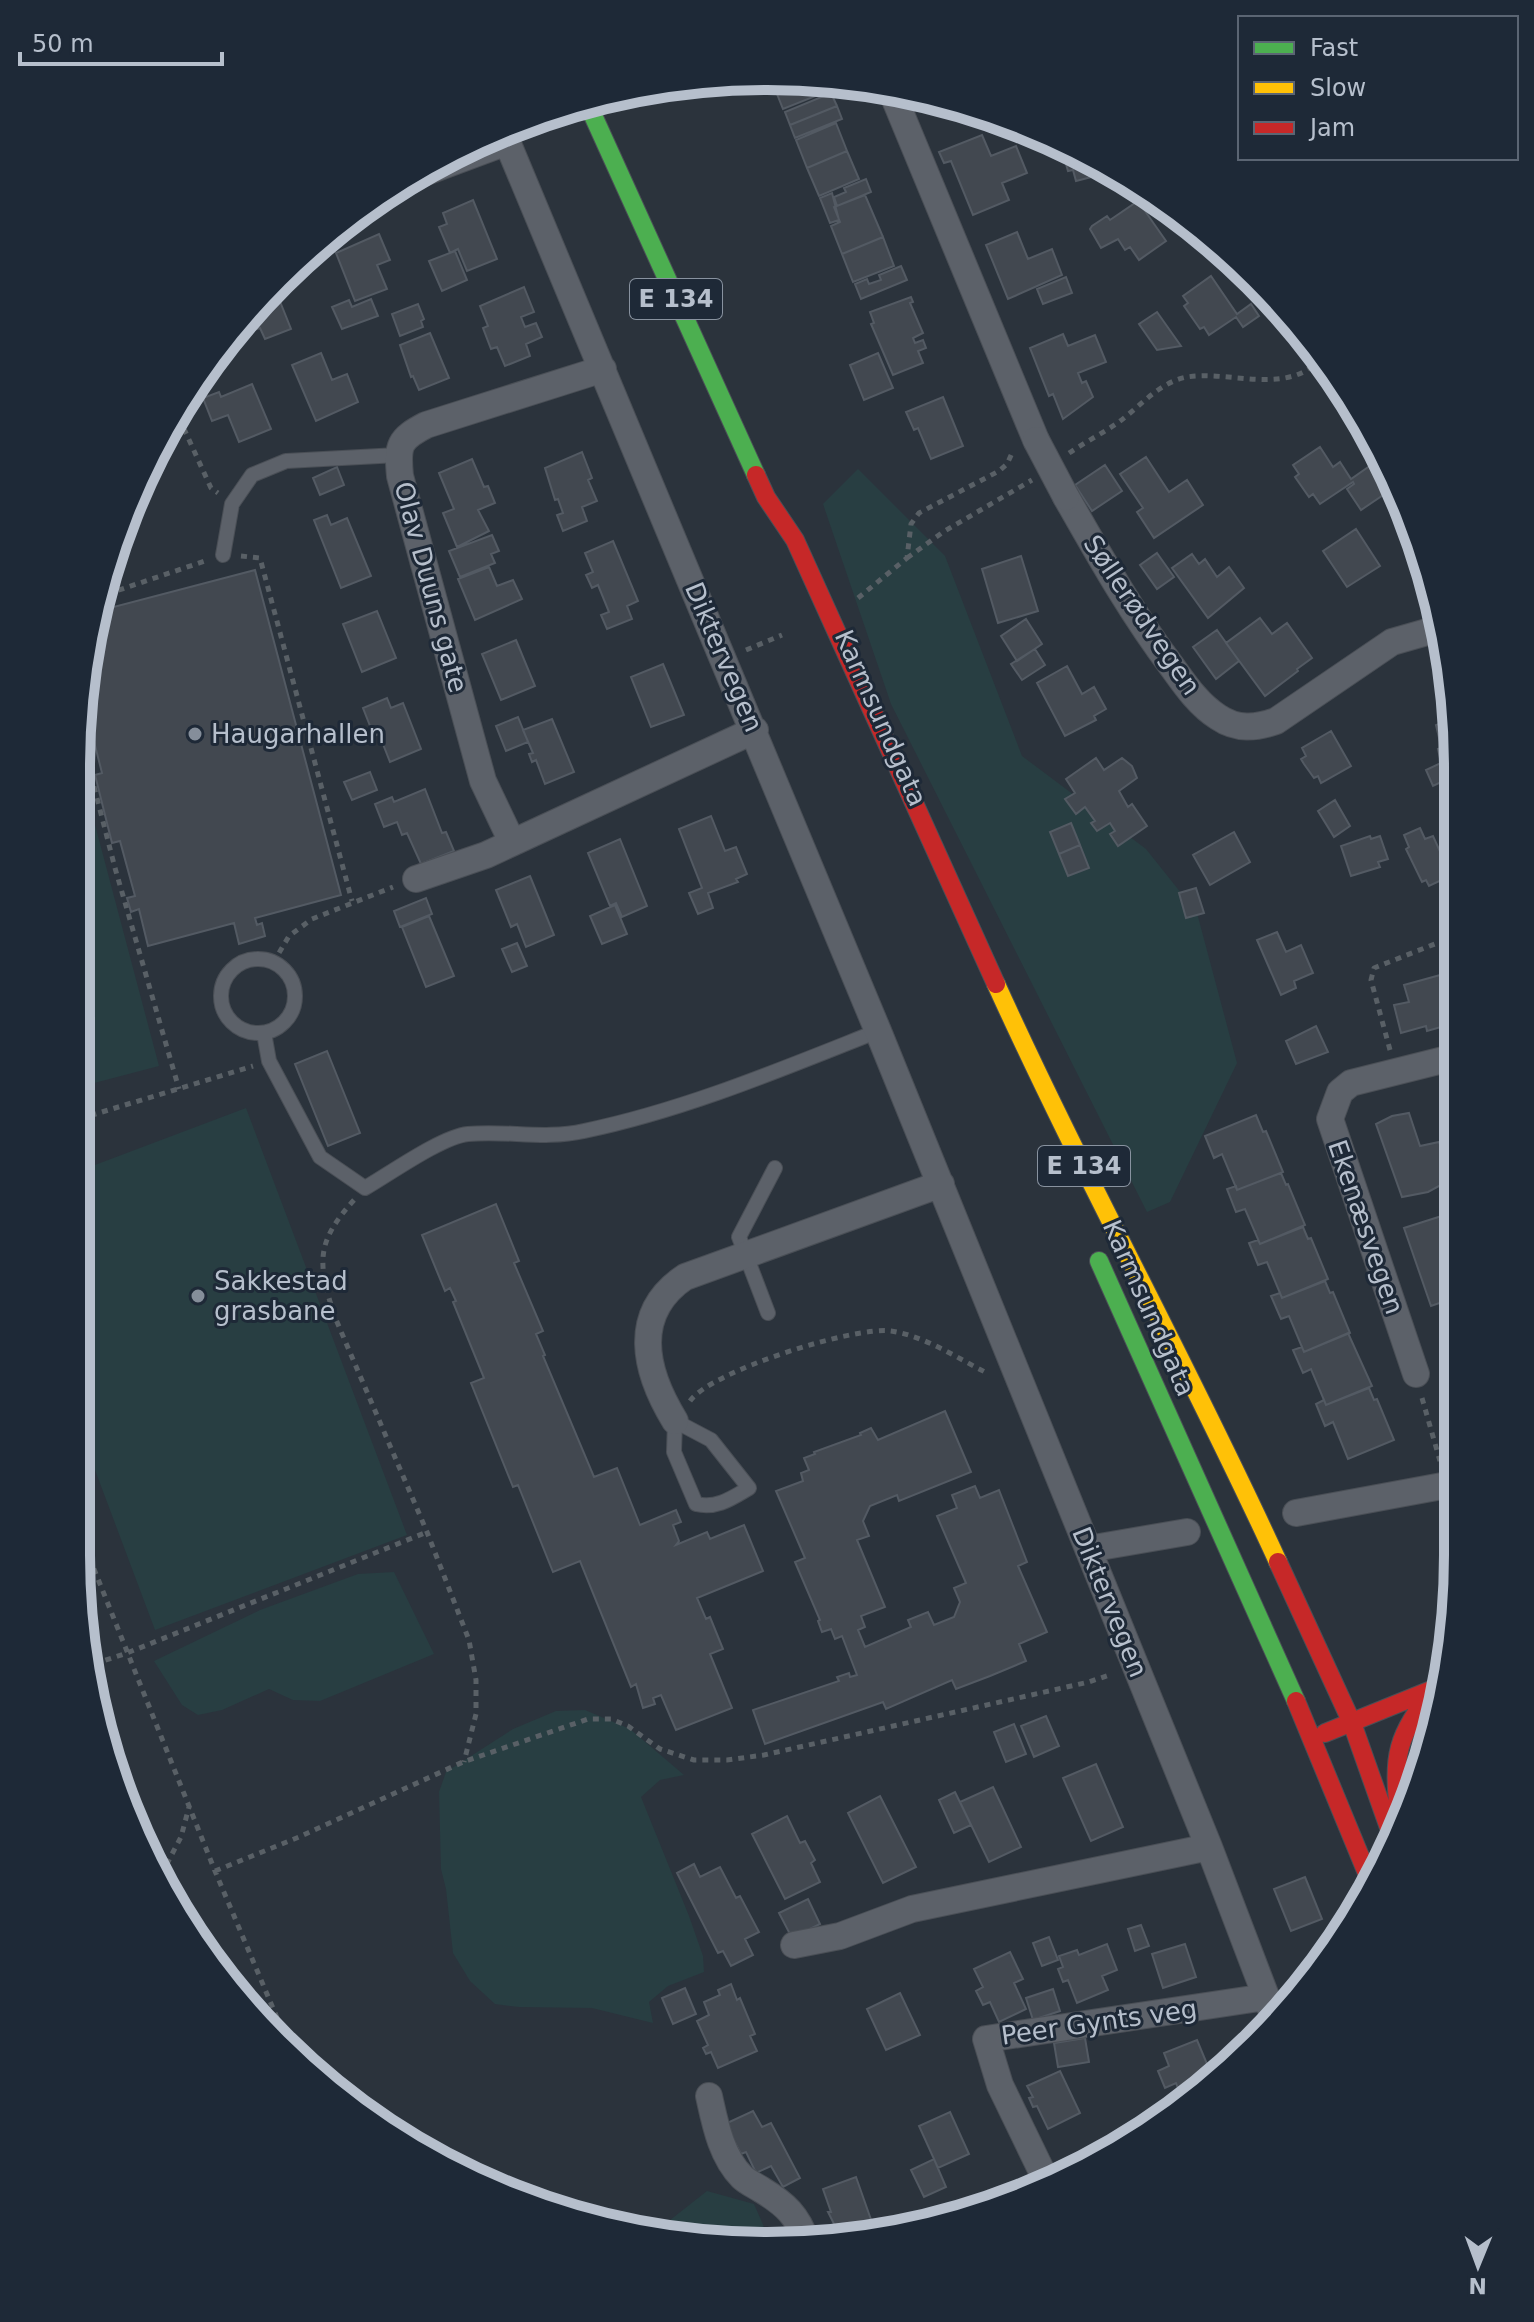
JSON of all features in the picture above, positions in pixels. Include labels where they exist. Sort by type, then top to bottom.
[{"type":"main road","name":"Karmsundgata","points":[[592,113],[766,497],[795,540],[1003,999],[1114,1229],[1207,1409],[1352,1723],[1388,1824]]},
{"type":"main road","name":"Karmsundgata","points":[[766,497],[778,551]]},
{"type":"main road","name":"Karmsundgata","points":[[1089,1238],[1313,1738],[1366,1870]]},
{"type":"main road","points":[[1313,1738],[1430,1690]]},
{"type":"main road","points":[[1398,1799],[1394,1769],[1398,1748],[1415,1710],[1429,1696]]},
{"type":"street","points":[[896,103],[1032,431]]},
{"type":"street","name":"Diktervegen","points":[[507,142],[755,730],[941,1184],[1209,1847],[1270,2007]]},
{"type":"street","name":"Olav Duuns gate","points":[[512,842],[483,781],[400,476],[398,455],[406,436],[426,425],[603,369]]},
{"type":"street","name":"Søllerødvegen","points":[[1032,431],[1121,591],[1197,701],[1219,719],[1239,726],[1258,727],[1276,721],[1392,642],[1430,631]]},
{"type":"street","points":[[416,879],[486,855],[755,730]]},
{"type":"street","name":"Ekenæsvegen","points":[[1416,1374],[1330,1119],[1340,1092],[1351,1083],[1444,1059]]},
{"type":"street","points":[[675,1421],[653,1373],[647,1345],[655,1306],[667,1289],[685,1277],[941,1184]]},
{"type":"street","points":[[1296,1513],[1444,1486]]},
{"type":"street","points":[[1088,1549],[1187,1532]]},
{"type":"street","points":[[794,1945],[840,1936],[912,1909],[1209,1847]]},
{"type":"street","name":"Peer Gynts veg","points":[[1042,2173],[1000,2085],[986,2039],[1268,2009]]},
{"type":"street","points":[[709,2096],[716,2127],[735,2167],[742,2177],[792,2212],[803,2231]]},
{"type":"lane","points":[[223,555],[232,504],[252,475],[286,461],[398,455]]},
{"type":"lane","points":[[263,958],[273,963],[282,967],[294,984],[294,1006],[283,1024],[264,1033],[243,1030],[226,1017],[220,996],[226,976],[242,962],[263,958]]},
{"type":"lane","points":[[264,1033],[269,1061],[320,1157],[365,1188],[444,1142],[466,1134],[540,1136],[582,1132],[714,1096],[878,1031]]},
{"type":"lane","points":[[768,1313],[739,1237],[775,1168]]},
{"type":"lane","points":[[675,1421],[711,1440],[749,1488],[724,1503],[707,1507],[696,1504],[674,1452],[675,1421]]},
{"type":"path","points":[[1065,456],[1171,383],[1188,377],[1278,379],[1301,374],[1312,365]]},
{"type":"path","points":[[182,427],[211,488],[232,504]]},
{"type":"path","points":[[907,558],[911,524],[919,513],[999,471],[1032,431]]},
{"type":"path","points":[[849,604],[874,588],[907,558],[943,532],[1042,472]]},
{"type":"path","points":[[113,592],[223,555],[260,558],[352,901]]},
{"type":"path","points":[[725,660],[782,635]]},
{"type":"path","points":[[90,771],[179,1089]]},
{"type":"path","points":[[273,963],[289,936],[312,919],[352,901],[416,879]]},
{"type":"path","points":[[1395,1070],[1371,980],[1372,972],[1374,968],[1444,940]]},
{"type":"path","points":[[90,1116],[269,1061]]},
{"type":"path","points":[[365,1188],[339,1217],[322,1250],[323,1279],[334,1315],[427,1532],[469,1640],[476,1680],[476,1714],[463,1762]]},
{"type":"path","points":[[675,1421],[694,1395],[716,1381],[792,1350],[856,1332],[890,1331],[918,1339],[991,1375],[1020,1379]]},
{"type":"path","points":[[1416,1374],[1444,1474]]},
{"type":"path","points":[[99,1662],[427,1532]]},
{"type":"path","points":[[90,1560],[280,2026]]},
{"type":"path","points":[[215,1871],[299,1837],[463,1762],[588,1719],[611,1719],[628,1726],[660,1749],[694,1760],[727,1760],[764,1755],[1089,1682],[1136,1665]]},
{"type":"path","points":[[166,1865],[181,1837],[189,1806]]},
{"type":"green space","points":[[858,469],[945,556],[1022,756],[1146,849],[1197,913],[1237,1063],[1170,1202],[1147,1212],[891,704],[823,504]]},
{"type":"green space","points":[[90,806],[159,1066],[90,1084]]},
{"type":"green space","name":"Sakkestad grasbane","points":[[246,1108],[407,1535],[155,1630],[90,1457],[90,1167]]},
{"type":"green space","points":[[394,1572],[434,1654],[320,1701],[293,1700],[269,1689],[222,1710],[198,1715],[182,1705],[154,1661],[260,1610],[358,1574]]},
{"type":"green space","points":[[585,1710],[630,1729],[684,1775],[660,1780],[641,1797],[689,1916],[703,1956],[704,1972],[668,1986],[649,2002],[653,2023],[592,2008],[495,2004],[470,1981],[453,1953],[441,1869],[439,1792],[446,1772],[513,1729],[556,1711]]},
{"type":"green space","points":[[707,2191],[754,2204],[766,2232],[723,2231],[665,2224]]},
{"type":"building","points":[[775,90],[823,93],[783,109]]},
{"type":"building","points":[[830,93],[837,106],[790,125],[785,112]]},
{"type":"building","points":[[837,106],[842,119],[795,138],[790,125]]},
{"type":"building","points":[[836,123],[847,151],[807,168],[796,140]]},
{"type":"building","points":[[982,135],[991,156],[1016,146],[1027,173],[1002,183],[1009,200],[973,215],[951,161],[944,163],[939,152]]},
{"type":"building","points":[[847,151],[859,179],[819,196],[807,168]]},
{"type":"building","points":[[1065,159],[1096,176],[1076,181],[1073,170],[1068,171]]},
{"type":"building","points":[[866,179],[871,192],[837,206],[834,197],[846,192],[844,188]]},
{"type":"building","points":[[832,193],[839,220],[830,223],[820,198]]},
{"type":"building","points":[[865,195],[883,237],[842,254],[831,226],[840,222],[834,207]]},
{"type":"building","points":[[473,200],[497,259],[467,271],[458,249],[450,253],[439,227],[447,224],[443,213]]},
{"type":"building","points":[[1138,201],[1166,241],[1139,260],[1130,247],[1125,250],[1118,239],[1101,248],[1090,229],[1092,226],[1107,216],[1110,220]]},
{"type":"building","points":[[1017,232],[1028,259],[1052,249],[1062,275],[1008,299],[986,245]]},
{"type":"building","points":[[379,234],[390,260],[377,265],[387,289],[355,301],[336,253]]},
{"type":"building","points":[[883,237],[894,266],[853,282],[842,254]]},
{"type":"building","points":[[455,251],[467,280],[442,291],[429,261]]},
{"type":"building","points":[[901,266],[907,280],[861,299],[855,284],[867,279],[869,284],[881,280],[879,275]]},
{"type":"building","points":[[1211,276],[1237,314],[1251,304],[1259,316],[1243,327],[1236,317],[1209,335],[1204,327],[1200,329],[1184,306],[1188,303],[1183,296]]},
{"type":"building","points":[[1066,277],[1072,293],[1043,304],[1037,289]]},
{"type":"building","points":[[524,287],[534,312],[521,317],[525,327],[536,323],[542,337],[526,344],[530,356],[505,366],[497,347],[491,349],[483,328],[488,326],[480,306]]},
{"type":"building","points":[[911,297],[913,302],[910,303],[923,333],[913,338],[915,343],[923,340],[926,348],[918,351],[923,363],[893,375],[871,324],[874,323],[870,312]]},
{"type":"building","points":[[279,299],[291,329],[265,339],[260,328],[254,330],[253,327]]},
{"type":"building","points":[[371,299],[378,316],[342,329],[332,307],[349,300],[352,307]]},
{"type":"building","points":[[418,304],[424,319],[421,321],[423,327],[400,336],[392,314]]},
{"type":"building","points":[[1157,312],[1181,346],[1157,350],[1139,324]]},
{"type":"building","points":[[430,333],[449,378],[419,390],[400,345]]},
{"type":"building","points":[[1063,334],[1068,346],[1095,335],[1106,362],[1078,373],[1082,383],[1086,381],[1093,397],[1063,419],[1053,394],[1049,396],[1030,348]]},
{"type":"building","points":[[321,353],[332,380],[347,374],[358,402],[316,421],[292,365]]},
{"type":"building","points":[[878,353],[893,388],[864,400],[850,365]]},
{"type":"building","points":[[252,384],[271,429],[239,442],[228,415],[212,421],[203,398],[219,392],[221,397]]},
{"type":"building","points":[[943,397],[963,446],[931,459],[918,428],[914,430],[906,412]]},
{"type":"building","points":[[1320,447],[1333,467],[1340,462],[1351,479],[1372,464],[1385,493],[1361,510],[1347,489],[1353,482],[1320,504],[1313,494],[1309,497],[1295,477],[1299,474],[1293,465]]},
{"type":"building","points":[[582,452],[592,478],[588,480],[597,501],[582,507],[587,521],[563,531],[557,515],[563,513],[558,499],[555,500],[545,468]]},
{"type":"building","points":[[1146,457],[1169,492],[1187,480],[1203,505],[1154,538],[1137,512],[1143,508],[1120,474]]},
{"type":"building","points":[[472,459],[495,503],[478,510],[489,531],[457,547],[443,513],[454,509],[439,473]]},
{"type":"building","points":[[1105,465],[1122,491],[1092,511],[1075,485]]},
{"type":"building","points":[[337,467],[344,485],[320,495],[313,478]]},
{"type":"building","points":[[327,515],[331,525],[347,518],[371,576],[341,588],[314,520]]},
{"type":"building","points":[[1356,529],[1380,566],[1347,587],[1323,551]]},
{"type":"building","points":[[492,535],[499,551],[491,554],[495,563],[460,577],[449,551]]},
{"type":"building","points":[[613,541],[638,601],[627,606],[632,619],[607,629],[601,615],[609,612],[598,585],[592,588],[586,575],[593,572],[585,553]]},
{"type":"building","points":[[1157,553],[1174,577],[1157,589],[1140,565]]},
{"type":"building","points":[[1192,554],[1199,564],[1205,559],[1217,577],[1229,567],[1244,588],[1208,618],[1172,568]]},
{"type":"building","points":[[1021,556],[1038,611],[998,623],[982,569]]},
{"type":"building","points":[[489,567],[497,586],[513,580],[522,599],[475,620],[458,579]]},
{"type":"building","name":"Haugarhallen","points":[[255,570],[341,895],[255,918],[257,925],[262,923],[265,936],[239,944],[234,923],[148,946],[139,909],[131,912],[127,898],[135,896],[120,841],[112,843],[95,775],[102,773],[91,723],[109,608]]},
{"type":"building","points":[[377,611],[396,658],[362,672],[343,624]]},
{"type":"building","points":[[1260,618],[1272,634],[1287,623],[1312,658],[1265,696],[1226,643]]},
{"type":"building","points":[[1026,619],[1042,644],[1017,661],[1001,636]]},
{"type":"building","points":[[1217,630],[1239,661],[1216,679],[1193,647]]},
{"type":"building","points":[[516,640],[535,686],[501,700],[482,654]]},
{"type":"building","points":[[1035,649],[1045,665],[1022,680],[1011,664]]},
{"type":"building","points":[[663,664],[684,715],[651,727],[631,677]]},
{"type":"building","points":[[1067,666],[1082,694],[1094,687],[1106,709],[1094,716],[1096,720],[1065,736],[1037,683]]},
{"type":"building","points":[[387,698],[391,708],[403,703],[421,749],[390,762],[379,734],[374,736],[363,708]]},
{"type":"building","points":[[518,717],[528,742],[506,751],[496,726]]},
{"type":"building","points":[[552,719],[574,772],[545,784],[536,760],[532,762],[529,754],[533,753],[523,730]]},
{"type":"building","points":[[1443,722],[1443,741],[1440,742],[1436,725]]},
{"type":"building","points":[[1331,731],[1351,766],[1321,783],[1301,759],[1306,756],[1302,748]]},
{"type":"building","points":[[1444,747],[1444,781],[1433,786],[1426,770],[1441,763],[1438,749]]},
{"type":"building","points":[[1096,758],[1104,770],[1122,758],[1132,766],[1137,778],[1119,791],[1128,807],[1132,804],[1147,826],[1118,846],[1110,834],[1115,831],[1110,823],[1097,831],[1091,823],[1095,821],[1085,807],[1076,814],[1065,799],[1075,793],[1066,779]]},
{"type":"building","points":[[370,772],[377,790],[352,800],[344,782]]},
{"type":"building","points":[[425,789],[442,833],[446,832],[454,851],[421,864],[407,833],[402,835],[397,822],[384,827],[375,804],[392,797],[394,802]]},
{"type":"building","points":[[1335,800],[1350,826],[1334,837],[1318,811]]},
{"type":"building","points":[[711,816],[725,851],[736,847],[747,874],[736,879],[738,882],[708,893],[713,908],[698,914],[689,893],[702,888],[679,829]]},
{"type":"building","points":[[1071,823],[1080,845],[1059,854],[1050,832]]},
{"type":"building","points":[[1420,828],[1425,839],[1433,836],[1444,860],[1444,879],[1429,886],[1426,880],[1422,882],[1406,849],[1409,847],[1404,835]]},
{"type":"building","points":[[1234,832],[1250,862],[1210,885],[1193,855]]},
{"type":"building","points":[[1370,836],[1371,839],[1380,836],[1388,859],[1378,862],[1380,867],[1351,876],[1341,846]]},
{"type":"building","points":[[620,839],[647,906],[622,917],[616,903],[610,906],[588,853]]},
{"type":"building","points":[[1080,845],[1089,868],[1068,876],[1059,854]]},
{"type":"building","points":[[530,876],[554,935],[526,947],[517,924],[511,927],[496,890]]},
{"type":"building","points":[[1196,888],[1204,913],[1186,918],[1179,893]]},
{"type":"building","points":[[426,898],[432,914],[400,927],[394,911]]},
{"type":"building","points":[[615,905],[627,934],[602,944],[590,916]]},
{"type":"building","points":[[429,916],[454,976],[426,987],[402,927]]},
{"type":"building","points":[[1277,932],[1286,952],[1301,945],[1313,973],[1294,981],[1296,988],[1281,995],[1257,940]]},
{"type":"building","points":[[517,943],[527,966],[512,972],[502,949]]},
{"type":"building","points":[[1444,974],[1444,1026],[1427,1031],[1426,1026],[1401,1033],[1394,1005],[1409,1002],[1404,985]]},
{"type":"building","points":[[1316,1026],[1328,1052],[1296,1064],[1286,1041]]},
{"type":"building","points":[[327,1051],[360,1133],[328,1146],[295,1064]]},
{"type":"building","points":[[1409,1113],[1420,1146],[1439,1142],[1444,1156],[1444,1183],[1428,1192],[1402,1197],[1376,1124],[1392,1116]]},
{"type":"building","points":[[1256,1115],[1283,1172],[1237,1190],[1222,1154],[1214,1158],[1205,1136]]},
{"type":"building","points":[[1281,1173],[1305,1225],[1260,1244],[1245,1209],[1236,1212],[1227,1189],[1236,1186],[1237,1190]]},
{"type":"building","points":[[496,1204],[519,1261],[514,1263],[543,1331],[536,1334],[543,1356],[594,1477],[617,1468],[640,1525],[676,1510],[681,1522],[673,1525],[679,1541],[676,1545],[707,1532],[710,1539],[744,1525],[763,1571],[697,1598],[706,1619],[710,1617],[723,1649],[710,1654],[732,1708],[676,1730],[661,1695],[653,1698],[655,1704],[643,1708],[636,1684],[631,1687],[580,1561],[553,1572],[518,1485],[513,1487],[471,1383],[484,1378],[453,1302],[456,1301],[450,1288],[445,1291],[422,1235]]},
{"type":"building","points":[[1444,1215],[1444,1301],[1431,1306],[1404,1228]]},
{"type":"building","points":[[1303,1227],[1308,1239],[1311,1238],[1328,1279],[1282,1298],[1267,1262],[1258,1265],[1249,1243],[1258,1240],[1260,1244]]},
{"type":"building","points":[[1325,1281],[1330,1293],[1333,1292],[1350,1333],[1304,1352],[1289,1316],[1281,1319],[1271,1296],[1280,1293],[1282,1298]]},
{"type":"building","points":[[1348,1333],[1372,1386],[1326,1405],[1311,1369],[1303,1373],[1293,1350],[1302,1347],[1304,1352]]},
{"type":"building","points":[[1369,1388],[1374,1400],[1377,1399],[1394,1440],[1348,1459],[1333,1422],[1325,1426],[1316,1404],[1324,1400],[1326,1405]]},
{"type":"building","points":[[945,1411],[971,1472],[899,1501],[897,1495],[870,1506],[863,1521],[869,1536],[857,1540],[885,1607],[861,1616],[865,1627],[858,1630],[865,1647],[911,1627],[908,1620],[928,1612],[934,1625],[954,1617],[960,1602],[954,1588],[966,1583],[937,1516],[957,1508],[952,1495],[975,1486],[980,1498],[999,1490],[1027,1562],[1018,1566],[1047,1632],[1019,1644],[1026,1661],[990,1676],[956,1689],[952,1680],[886,1709],[883,1702],[765,1744],[753,1710],[839,1681],[837,1677],[849,1673],[850,1677],[857,1675],[842,1636],[835,1639],[831,1629],[822,1632],[820,1620],[795,1562],[805,1558],[776,1491],[803,1481],[801,1473],[809,1470],[804,1458],[814,1452],[861,1435],[871,1428],[878,1440]]},
{"type":"building","points":[[1046,1716],[1059,1746],[1034,1757],[1021,1726]]},
{"type":"building","points":[[1014,1724],[1026,1754],[1006,1762],[994,1732]]},
{"type":"building","points":[[1096,1764],[1123,1827],[1091,1841],[1063,1778]]},
{"type":"building","points":[[993,1787],[1021,1847],[989,1862],[960,1802]]},
{"type":"building","points":[[955,1792],[971,1825],[954,1833],[939,1800]]},
{"type":"building","points":[[880,1796],[916,1867],[883,1883],[848,1813]]},
{"type":"building","points":[[787,1816],[800,1843],[805,1841],[815,1860],[811,1863],[820,1882],[785,1899],[752,1834]]},
{"type":"building","points":[[694,1864],[700,1877],[720,1867],[759,1932],[745,1939],[753,1955],[731,1966],[723,1951],[718,1953],[677,1873]]},
{"type":"building","points":[[1305,1877],[1322,1919],[1291,1931],[1274,1889]]},
{"type":"building","points":[[808,1899],[820,1924],[792,1938],[779,1913]]},
{"type":"building","points":[[1141,1925],[1149,1946],[1135,1951],[1128,1929]]},
{"type":"building","points":[[1049,1937],[1058,1960],[1042,1966],[1033,1943]]},
{"type":"building","points":[[1107,1944],[1117,1970],[1102,1976],[1108,1990],[1077,2003],[1068,1980],[1063,1982],[1058,1969],[1063,1967],[1059,1956],[1077,1950],[1079,1955]]},
{"type":"building","points":[[1185,1944],[1196,1977],[1163,1988],[1152,1954]]},
{"type":"building","points":[[1010,1952],[1023,1979],[1014,1983],[1026,2009],[999,2022],[990,2002],[983,2005],[976,1991],[983,1987],[974,1969]]},
{"type":"building","points":[[731,1984],[755,2034],[750,2036],[757,2051],[718,2068],[711,2052],[706,2054],[703,2048],[708,2045],[697,2021],[709,2015],[704,2002],[720,1995],[718,1990]]},
{"type":"building","points":[[685,1988],[696,2014],[673,2024],[662,1998]]},
{"type":"building","points":[[1053,1989],[1060,2011],[1033,2020],[1026,1998]]},
{"type":"building","points":[[900,1993],[920,2035],[886,2050],[867,2009]]},
{"type":"building","points":[[1085,2038],[1089,2062],[1058,2067],[1054,2043]]},
{"type":"building","points":[[1197,2040],[1209,2068],[1182,2090],[1179,2091],[1176,2083],[1165,2088],[1158,2071],[1169,2066],[1164,2053]]},
{"type":"building","points":[[1060,2071],[1080,2113],[1048,2129],[1037,2106],[1033,2107],[1029,2098],[1033,2097],[1027,2086]]},
{"type":"building","points":[[753,2111],[762,2127],[771,2123],[800,2178],[783,2187],[771,2166],[756,2173],[746,2152],[741,2154],[725,2124]]},
{"type":"building","points":[[950,2112],[969,2154],[938,2168],[919,2126]]},
{"type":"building","points":[[934,2159],[946,2187],[924,2197],[911,2170]]},
{"type":"building","points":[[856,2177],[872,2223],[836,2228],[828,2212],[831,2212],[823,2189]]},
{"type":"traffic: fast","points":[[592,113],[756,475]]},
{"type":"traffic: fast","points":[[1099,1261],[1296,1701]]},
{"type":"traffic: slow","points":[[996,984],[1278,1562]]},
{"type":"traffic: jam","points":[[756,475],[766,497],[795,540],[996,984]]},
{"type":"traffic: jam","points":[[1278,1562],[1352,1723],[1388,1824]]},
{"type":"traffic: jam","points":[[1325,1733],[1430,1690]]},
{"type":"traffic: jam","points":[[1398,1800],[1396,1778],[1400,1747],[1413,1719],[1429,1697]]},
{"type":"traffic: jam","points":[[1296,1701],[1366,1870]]},
{"type":"place","name":"Haugarhallen","points":[[195,734]]},
{"type":"place","name":"Sakkestad grasbane","points":[[198,1296]]}]
